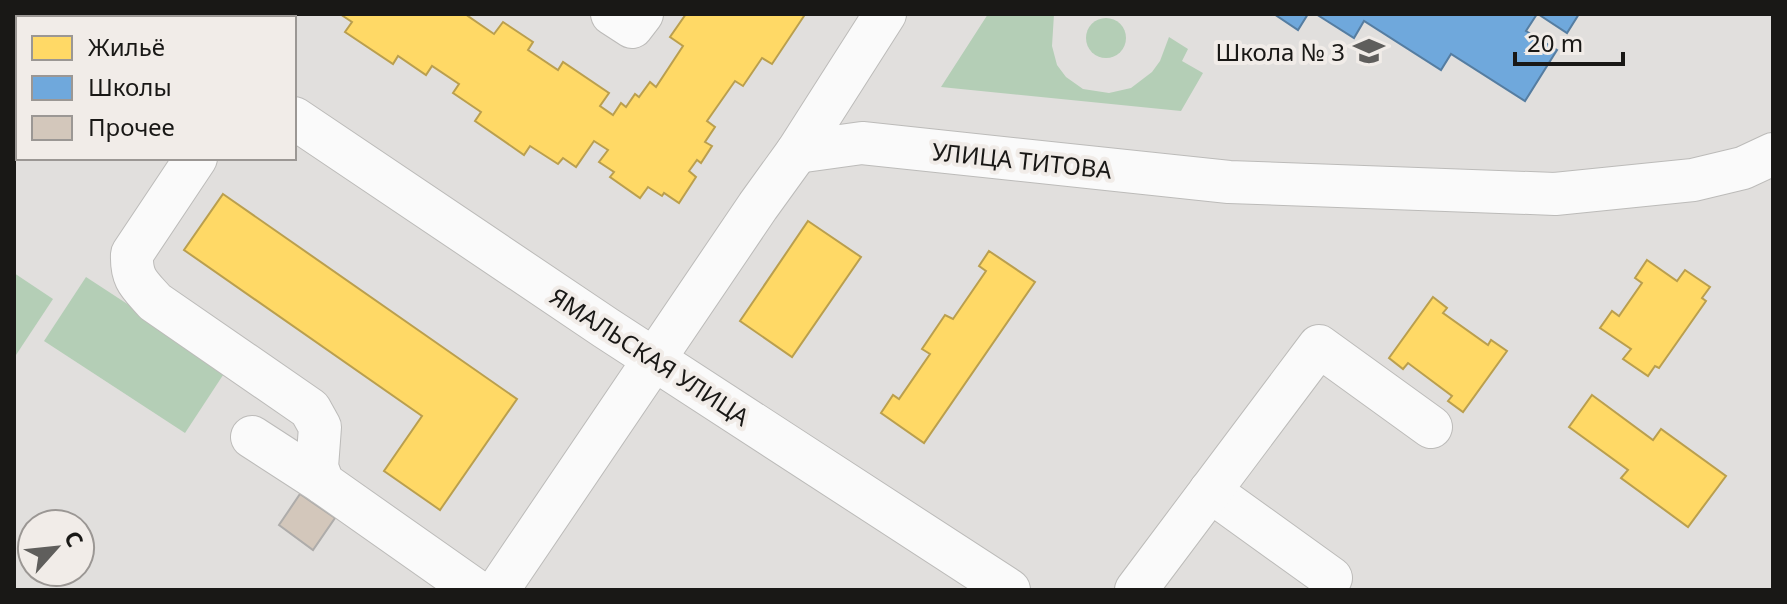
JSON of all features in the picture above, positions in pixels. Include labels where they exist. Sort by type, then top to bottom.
[{"type":"street","points":[[612,14],[632,27],[642,14]]},
{"type":"street","points":[[498,590],[797,152],[885,14]]},
{"type":"street","name":"ЯМАЛЬСКАЯ УЛИЦА","points":[[296,119],[654,360],[1009,590]]},
{"type":"street","name":"УЛИЦА ТИТОВА","points":[[797,152],[862,143],[1229,182],[1555,194],[1693,180],[1743,168],[1773,154]]},
{"type":"street","points":[[195,160],[132,254],[132,270],[139,284],[155,302],[310,409],[320,427],[317,467],[323,483]]},
{"type":"street","points":[[1136,590],[1319,346],[1431,427]]},
{"type":"street","points":[[283,391],[244,448],[323,483],[475,590]]},
{"type":"street","points":[[1210,491],[1331,578]]},
{"type":"green space","points":[[988,14],[1054,14],[1052,46],[1057,65],[1066,77],[1083,89],[1109,93],[1131,88],[1152,72],[1169,37],[1188,49],[1182,61],[1203,73],[1181,111],[941,87]]},
{"type":"green space","points":[[1106,18],[1120,24],[1126,38],[1120,52],[1106,58],[1092,52],[1086,38],[1092,24]]},
{"type":"green space","points":[[14,273],[53,299],[14,358]]},
{"type":"green space","points":[[86,277],[227,369],[185,433],[44,341]]},
{"type":"building: Жильё","points":[[14,14],[28,14],[16,16],[14,35]]},
{"type":"building: Жильё","points":[[340,14],[470,14],[468,16],[494,34],[503,22],[533,42],[528,50],[558,70],[563,62],[609,93],[600,106],[613,115],[621,103],[626,107],[635,94],[639,97],[650,82],[656,87],[683,46],[670,37],[686,14],[804,16],[772,64],[762,58],[743,86],[735,81],[707,121],[715,127],[705,142],[712,146],[701,163],[697,160],[689,171],[696,177],[679,203],[648,187],[640,198],[610,177],[614,172],[599,162],[608,150],[594,141],[576,167],[563,158],[558,164],[530,146],[524,155],[475,121],[481,112],[453,93],[459,84],[432,66],[426,75],[398,56],[393,64],[345,32],[352,22]]},
{"type":"building: Жильё","points":[[223,194],[517,399],[440,510],[384,471],[422,416],[184,250]]},
{"type":"building: Жильё","points":[[808,221],[861,257],[792,357],[740,321]]},
{"type":"building: Жильё","points":[[989,251],[1035,282],[924,443],[881,413],[893,395],[899,399],[930,354],[922,349],[945,315],[953,319],[986,271],[979,266]]},
{"type":"building: Жильё","points":[[1647,260],[1677,281],[1685,270],[1710,287],[1702,298],[1706,301],[1659,368],[1655,366],[1648,376],[1623,359],[1631,349],[1600,328],[1612,311],[1619,316],[1642,283],[1635,278]]},
{"type":"building: Жильё","points":[[1433,297],[1447,308],[1443,313],[1488,345],[1491,340],[1507,351],[1463,412],[1448,401],[1452,396],[1408,363],[1403,369],[1389,358]]},
{"type":"building: Жильё","points":[[1592,395],[1653,440],[1661,429],[1726,476],[1688,527],[1621,478],[1628,470],[1569,427]]},
{"type":"building: Школы","points":[[1274,14],[1308,14],[1298,30]]},
{"type":"building: Школы","points":[[1316,14],[1537,14],[1526,31],[1557,50],[1525,101],[1451,54],[1441,70],[1364,21],[1354,38]]},
{"type":"building: Школы","points":[[1538,14],[1579,14],[1567,33]]},
{"type":"building: Прочее","points":[[300,494],[335,518],[313,550],[279,525]]},
{"type":"place","name":"Школа № 3","points":[[1369,51]]}]
